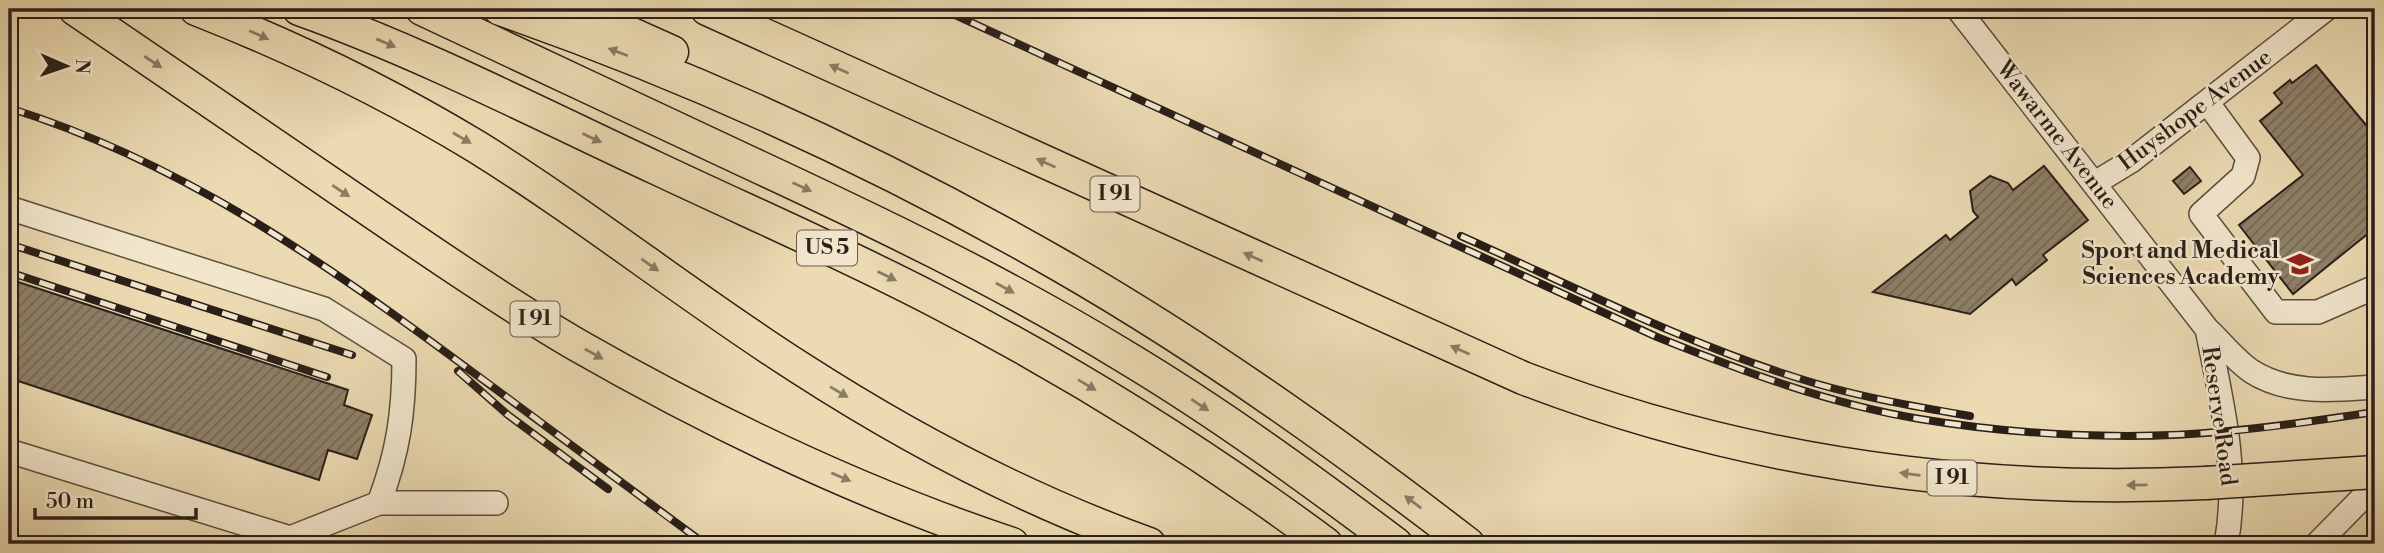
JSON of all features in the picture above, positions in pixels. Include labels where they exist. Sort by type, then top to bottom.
[{"type":"highway","points":[[196,9],[340,72],[475,146],[798,367],[905,432],[1022,492],[1149,544]]},
{"type":"highway","name":"US 5","points":[[299,9],[412,54],[800,235],[947,307],[1047,361],[1138,416],[1326,544]]},
{"type":"highway","points":[[422,9],[933,250],[1125,356],[1237,430],[1395,544]]},
{"type":"highway","points":[[500,9],[660,69],[822,141],[905,181],[1022,244],[1159,326],[1327,438],[1468,544]]},
{"type":"highway","points":[[576,9],[863,141],[984,203],[1079,256],[1159,326]]},
{"type":"highway","name":"I 91","points":[[707,9],[1522,379],[1597,406],[1729,442],[1821,461],[1954,478],[2116,485],[2206,483],[2375,472]]},
{"type":"highway","name":"I 91","points":[[86,16],[438,256],[575,344],[687,404],[797,458],[958,525],[1012,544]]},
{"type":"street","name":"Wawarme Avenue","points":[[1958,9],[2207,329],[2251,370],[2289,387],[2330,390],[2375,387]]},
{"type":"street","name":"Huyshope Avenue","points":[[2095,183],[2132,160],[2326,9]]},
{"type":"street","points":[[2207,102],[2248,158],[2243,176],[2201,214],[2276,313],[2318,312],[2375,287]]},
{"type":"street","points":[[9,208],[324,309],[404,359],[404,404],[392,468],[379,503]]},
{"type":"street","name":"Reserve Road","points":[[2207,329],[2226,432],[2230,488],[2226,544]]},
{"type":"street","points":[[9,451],[290,541],[379,503],[496,503]]},
{"type":"street","points":[[2317,544],[2375,485]]},
{"type":"building","points":[[2316,65],[2366,125],[2375,118],[2375,228],[2293,294],[2239,225],[2303,175],[2260,121],[2282,103],[2274,93]]},
{"type":"building","points":[[2044,166],[2088,220],[2043,255],[2047,260],[2016,285],[2012,279],[1970,314],[1873,292],[1946,235],[1950,240],[1978,217],[1973,211],[1970,191],[1990,176],[2008,183],[2013,190]]},
{"type":"building","points":[[2190,167],[2201,181],[2184,194],[2173,181]]},
{"type":"building","points":[[9,279],[348,390],[344,405],[372,415],[357,459],[328,450],[319,480],[9,378]]},
{"type":"railway","points":[[942,9],[1657,337],[1754,374],[1852,405],[1957,425],[2113,436],[2191,434],[2375,412]]},
{"type":"railway","points":[[9,108],[132,156],[190,185],[302,252],[410,326],[705,544]]},
{"type":"railway","points":[[1461,236],[1635,316],[1769,368],[1853,393],[1970,416]]},
{"type":"railway","points":[[9,244],[352,355]]},
{"type":"railway","points":[[9,272],[327,377]]},
{"type":"railway","points":[[458,371],[508,415],[608,489]]},
{"type":"railway","points":[[2371,544],[2375,540]]},
{"type":"place","name":"Sport and Medical Sciences Academy","points":[[2300,264]]}]
